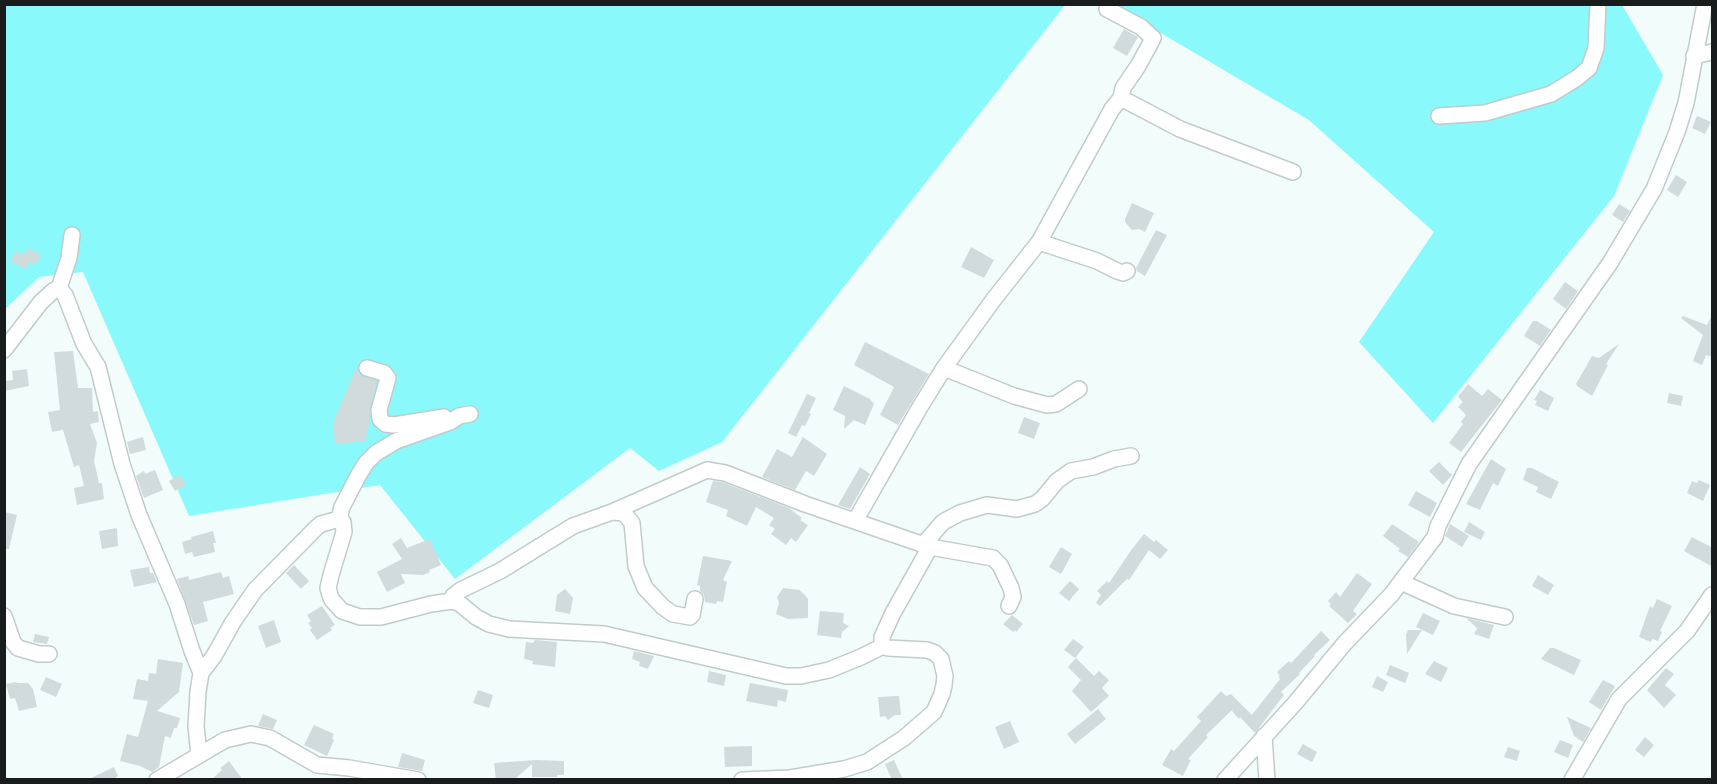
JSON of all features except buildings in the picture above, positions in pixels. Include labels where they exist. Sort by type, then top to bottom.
[{"type":"street","points":[[1439,116],[1485,112],[1551,94],[1577,78],[1589,68],[1596,48],[1598,4]]},
{"type":"street","points":[[1225,780],[1401,582],[1435,537],[1438,526],[1469,464],[1585,301],[1654,189],[1686,103],[1705,4]]},
{"type":"street","points":[[855,521],[944,368],[1039,242],[1152,38],[1141,27],[1107,9]]},
{"type":"street","points":[[1695,56],[1713,52]]},
{"type":"street","points":[[1120,98],[1180,129],[1293,172]]},
{"type":"street","points":[[4,350],[41,302],[52,291],[59,288],[69,258],[72,235]]},
{"type":"street","points":[[1039,242],[1097,261],[1123,273],[1127,271]]},
{"type":"street","points":[[59,288],[65,295],[84,344],[98,367],[122,464],[139,515],[177,604],[201,673]]},
{"type":"street","points":[[339,519],[342,507],[358,476],[376,453],[396,441],[467,414],[458,413],[394,425],[385,424],[380,419],[379,410],[388,378],[384,373],[367,368]]},
{"type":"street","points":[[944,368],[1014,396],[1047,405],[1056,404],[1079,389]]},
{"type":"street","points":[[883,646],[882,637],[893,613],[932,533],[943,522],[960,513],[987,505],[1017,509],[1035,504],[1042,500],[1057,481],[1071,471],[1131,456]]},
{"type":"street","points":[[452,601],[453,596],[460,590],[500,571],[573,526],[612,512],[707,470],[725,473],[926,546],[993,558],[1000,565],[1011,588],[1013,597],[1009,606]]},
{"type":"street","points":[[612,512],[624,513],[632,523],[636,566],[645,588],[663,607],[673,614],[690,617],[695,599]]},
{"type":"street","points":[[199,755],[196,726],[201,673],[255,590],[316,528],[321,524],[339,519]]},
{"type":"street","points":[[339,519],[343,522],[344,532],[328,588],[332,600],[342,610],[360,617],[381,617],[430,604],[452,601],[459,603],[489,624],[508,629],[604,634],[786,676],[817,674],[883,646],[894,649],[927,650],[935,653],[941,659],[945,676],[939,703],[934,712],[904,738],[867,762],[844,769],[790,778],[742,780]]},
{"type":"street","points":[[1401,582],[1454,606],[1504,617]]},
{"type":"street","points":[[1572,780],[1619,699],[1687,631],[1713,595]]},
{"type":"street","points":[[4,616],[13,642],[18,648],[39,654],[49,654]]},
{"type":"street","points":[[157,780],[225,740],[251,734],[270,738],[317,765],[418,780]]},
{"type":"street","points":[[1264,736],[1267,780]]},
{"type":"shaded area","points":[[5,5],[1065,5],[722,442],[659,471],[630,448],[455,579],[380,485],[189,516],[83,272],[39,277],[5,309]]},
{"type":"shaded area","points":[[1113,5],[1622,5],[1663,75],[1614,196],[1433,423],[1359,342],[1434,232],[1309,120]]}]
